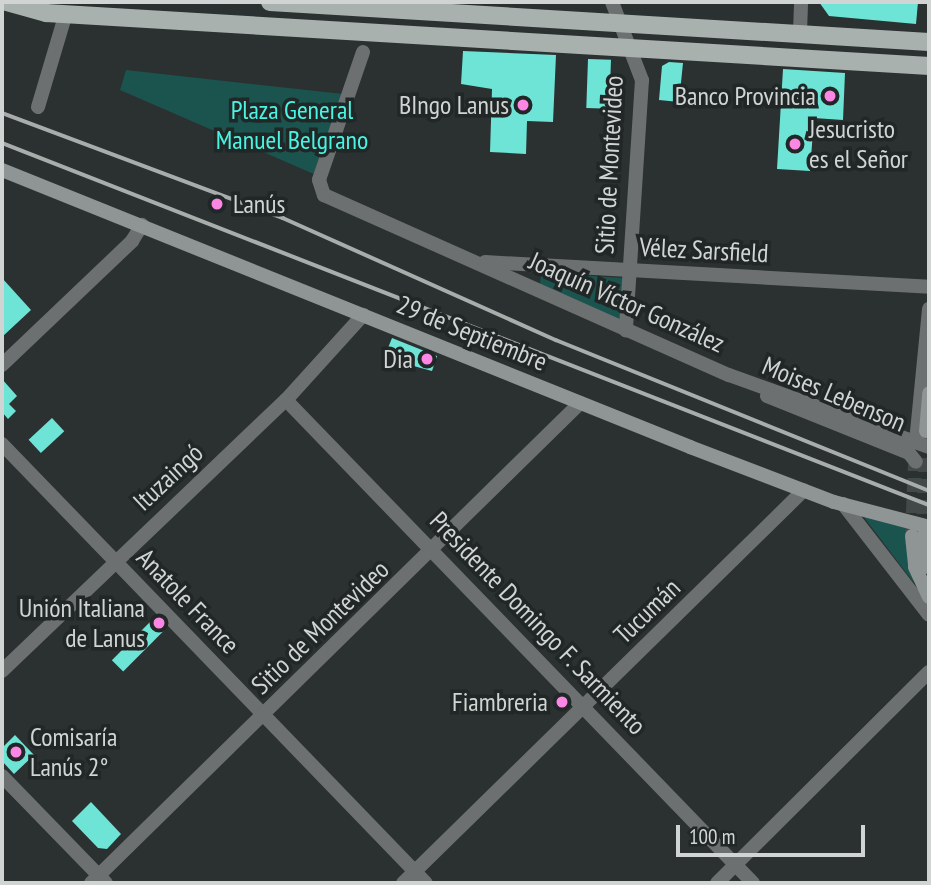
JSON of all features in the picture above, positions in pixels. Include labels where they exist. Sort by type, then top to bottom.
[{"type":"main road","points":[[7,2],[368,31],[929,66]]},
{"type":"main road","points":[[270,2],[370,4],[929,42]]},
{"type":"street","name":"Sitio de Montevideo","points":[[612,2],[630,46],[642,88],[626,330]]},
{"type":"street","points":[[800,33],[801,2]]},
{"type":"street","points":[[368,31],[370,4]]},
{"type":"street","points":[[38,107],[67,8]]},
{"type":"street","name":"Joaquín Víctor González","points":[[363,52],[318,180],[324,195],[729,375],[924,440]]},
{"type":"street","name":"29 de Septiembre","points":[[2,170],[580,403],[921,533]]},
{"type":"street","points":[[2,365],[132,241],[142,225]]},
{"type":"street","name":"Vélez Sarsfield","points":[[476,261],[929,287]]},
{"type":"street","points":[[924,440],[929,309]]},
{"type":"street","name":"Ituzaingó","points":[[2,671],[286,400],[363,315]]},
{"type":"street","name":"Moises Lebenson","points":[[729,375],[909,453],[916,462]]},
{"type":"street","name":"Moises Lebenson","points":[[924,440],[929,393]]},
{"type":"street","name":"Presidente Domingo F. Sarmiento","points":[[286,400],[585,706],[753,883]]},
{"type":"street","name":"Sitio de Montevideo","points":[[98,881],[435,551],[580,403]]},
{"type":"street","name":"Anatole France","points":[[2,444],[426,883]]},
{"type":"street","name":"Tucumán","points":[[403,883],[804,490]]},
{"type":"street","points":[[844,505],[929,615]]},
{"type":"street","points":[[921,533],[929,582]]},
{"type":"street","points":[[921,533],[915,567],[929,597]]},
{"type":"street","points":[[717,883],[927,678]]},
{"type":"street","points":[[2,776],[98,881]]},
{"type":"green space","name":"Plaza General Manuel Belgrano","points":[[126,70],[343,94],[316,175],[120,90]]},
{"type":"green space","points":[[541,273],[624,278],[621,321],[540,286]]},
{"type":"green space","points":[[860,512],[907,526],[914,583]]},
{"type":"building","points":[[819,2],[918,2],[916,24],[829,16]]},
{"type":"building","name":"BIngo Lanus","points":[[463,51],[556,55],[553,122],[527,121],[526,154],[490,152],[492,89],[461,84]]},
{"type":"building","points":[[588,59],[611,60],[609,109],[586,108]]},
{"type":"building","points":[[669,62],[683,63],[679,102],[659,100],[662,66]]},
{"type":"building","name":"Jesucristo es el Señor","points":[[783,69],[845,73],[843,120],[814,118],[810,171],[777,169]]},
{"type":"building","points":[[2,278],[31,310],[2,337]]},
{"type":"building","points":[[392,338],[437,356],[432,371],[384,358]]},
{"type":"building","points":[[2,379],[17,396],[9,404],[16,411],[8,419],[2,412]]},
{"type":"building","points":[[52,418],[64,431],[41,453],[29,440]]},
{"type":"building","points":[[155,617],[166,628],[123,671],[112,660]]},
{"type":"building","name":"Comisaría Lanús 2°","points":[[15,735],[34,755],[14,774],[2,761],[2,748]]},
{"type":"building","points":[[91,802],[121,834],[107,849],[98,848],[72,821]]},
{"type":"tunnel","points":[[923,535],[926,431]]},
{"type":"tunnel","points":[[912,534],[915,464]]},
{"type":"railway","points":[[2,113],[283,218],[556,340],[929,491]]},
{"type":"railway","points":[[2,143],[929,505]]},
{"type":"place","name":"Banco Provincia","points":[[830,96]]},
{"type":"place","name":"BIngo Lanus","points":[[523,105]]},
{"type":"place","name":"Jesucristo es el Señor","points":[[795,144]]},
{"type":"place","name":"Lanús","points":[[217,204]]},
{"type":"place","name":"Dia","points":[[427,359]]},
{"type":"place","name":"Unión Italiana de Lanus","points":[[159,623]]},
{"type":"place","name":"Fiambreria","points":[[562,702]]},
{"type":"place","name":"Comisaría Lanús 2°","points":[[16,752]]}]
